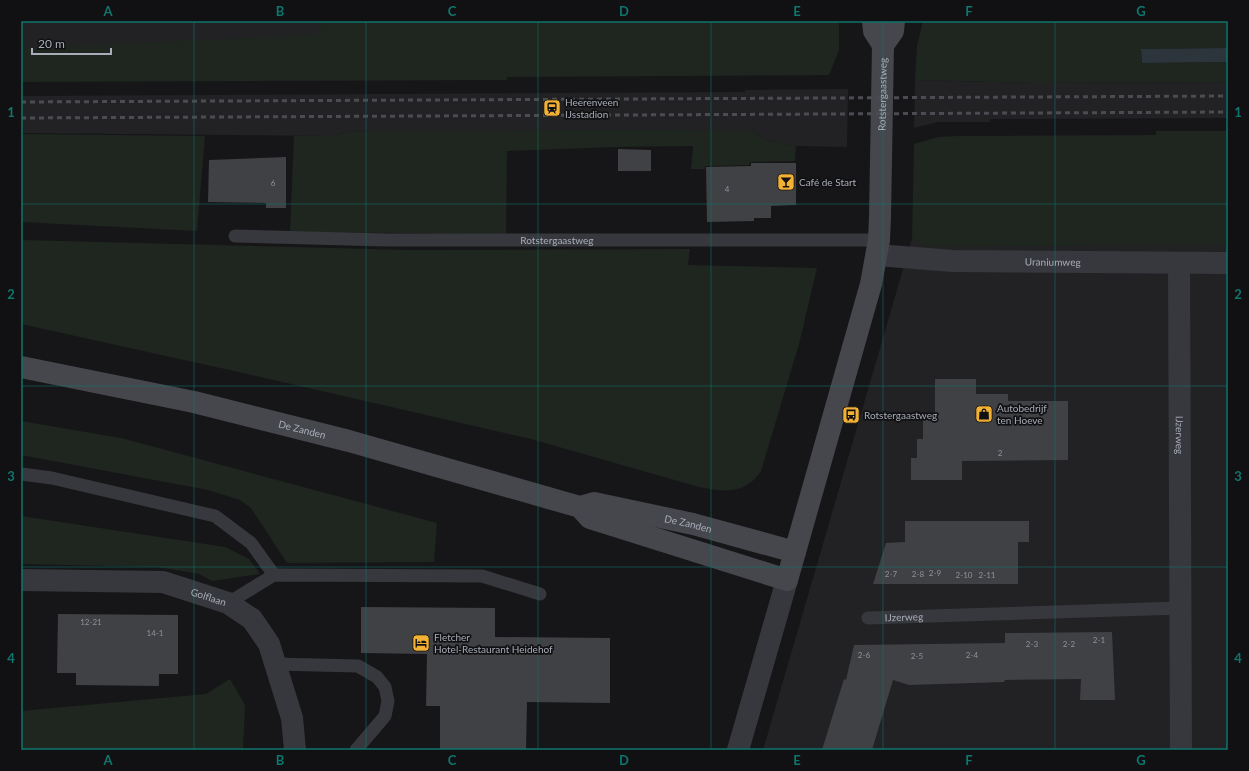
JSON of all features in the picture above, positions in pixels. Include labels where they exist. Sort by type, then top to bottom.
[{"type":"main road","name":"Rotstergaastweg","points":[[873,21],[874,31],[883,45]]},
{"type":"main road","name":"Rotstergaastweg","points":[[787,580],[871,284],[878,248],[883,45],[893,31],[894,21]]},
{"type":"main road","name":"De Zanden","points":[[21,368],[147,392],[269,420],[505,484],[580,507],[590,518],[787,580]]},
{"type":"main road","name":"De Zanden","points":[[580,507],[594,503],[693,524],[795,552]]},
{"type":"street","name":"Uraniumweg","points":[[878,248],[953,261],[1228,263]]},
{"type":"street","name":"IJzerweg","points":[[1179,263],[1181,750]]},
{"type":"street","name":"Golflaan","points":[[21,580],[163,582],[228,603],[252,619],[269,644],[292,718],[295,750]]},
{"type":"street","name":"Rotstergaastweg","points":[[738,750],[787,580]]},
{"type":"lane","name":"Rotstergaastweg","points":[[235,236],[878,248]]},
{"type":"lane","points":[[21,474],[52,478],[215,516],[251,543],[274,575]]},
{"type":"lane","points":[[228,603],[274,575],[482,576],[540,594]]},
{"type":"lane","name":"IJzerweg","points":[[868,618],[1180,608]]},
{"type":"lane","points":[[275,664],[358,666],[376,676],[384,687],[388,701],[385,716],[356,750]]},
{"type":"shaded area","points":[[21,21],[837,21],[21,60]]},
{"type":"shaded area","points":[[327,21],[839,21],[839,50],[829,75],[507,77],[507,80],[21,82],[21,39],[24,42],[25,48],[312,35]]},
{"type":"shaded area","points":[[923,21],[1228,21],[1228,48],[1141,49],[1142,63],[1228,62],[1228,82],[1038,83],[915,80],[917,46]]},
{"type":"shaded area","points":[[1228,48],[1228,62],[1142,63],[1141,49]]},
{"type":"shaded area","points":[[915,80],[1038,83],[1228,82],[1228,118],[990,119],[990,122],[938,122],[914,128]]},
{"type":"shaded area","points":[[848,89],[847,147],[796,146],[763,139],[753,131],[375,131],[347,132],[333,136],[21,133],[21,96],[745,92],[745,90]]},
{"type":"shaded area","points":[[375,131],[753,131],[763,139],[796,146],[795,161],[750,162],[749,165],[705,166],[705,169],[691,169],[693,146],[507,151],[506,234],[290,232],[294,136],[333,136],[347,132]]},
{"type":"shaded area","points":[[1156,131],[1228,131],[1228,244],[931,247],[921,244],[912,237],[914,144],[938,137],[1156,135]]},
{"type":"shaded area","points":[[21,134],[205,136],[197,231],[21,222]]},
{"type":"shaded area","points":[[1228,225],[1228,750],[763,750],[915,228]]},
{"type":"shaded area","points":[[21,240],[409,250],[690,249],[688,265],[817,268],[799,344],[761,471],[755,479],[741,488],[733,490],[717,490],[699,487],[531,439],[21,324]]},
{"type":"shaded area","points":[[21,421],[121,438],[437,523],[434,562],[287,563],[251,508],[240,500],[208,490],[21,455]]},
{"type":"shaded area","points":[[21,516],[225,547],[249,559],[260,574],[212,581],[199,574],[157,567],[21,564]]},
{"type":"shaded area","points":[[230,679],[245,705],[243,750],[21,750],[21,711],[206,694]]},
{"type":"building","points":[[618,149],[651,150],[651,171],[618,171]]},
{"type":"building","points":[[286,157],[286,208],[266,208],[266,203],[208,202],[209,160]]},
{"type":"building","points":[[751,163],[796,163],[796,205],[771,206],[771,218],[754,218],[754,221],[707,222],[706,167],[751,166]]},
{"type":"building","points":[[935,379],[976,379],[976,394],[1008,394],[1008,401],[1068,401],[1068,460],[962,461],[962,480],[911,480],[911,458],[917,458],[917,439],[923,439],[923,418],[935,418]]},
{"type":"building","points":[[905,521],[1029,521],[1029,542],[1018,542],[1018,584],[873,584],[886,543],[905,542]]},
{"type":"building","points":[[361,607],[495,608],[495,637],[610,638],[610,703],[527,702],[526,750],[440,750],[440,706],[426,706],[427,654],[361,653]]},
{"type":"building","points":[[58,614],[178,615],[178,674],[159,674],[159,686],[76,685],[76,673],[57,673]]},
{"type":"building","points":[[1112,632],[1115,700],[1080,700],[1081,679],[1005,680],[1004,682],[909,685],[893,680],[872,750],[822,750],[844,679],[846,680],[854,645],[1005,643],[1005,633]]},
{"type":"railway","points":[[21,102],[1228,96]]},
{"type":"railway","points":[[21,118],[1228,112]]},
{"type":"place","name":"Heerenveen IJsstadion","points":[[552,108]]},
{"type":"place","name":"Café de Start","points":[[786,182]]},
{"type":"place","name":"Autobedrijf ten Hoeve","points":[[984,414]]},
{"type":"place","name":"Rotstergaastweg","points":[[851,415]]},
{"type":"place","name":"Fletcher Hotel-Restaurant Heidehof","points":[[421,643]]}]
